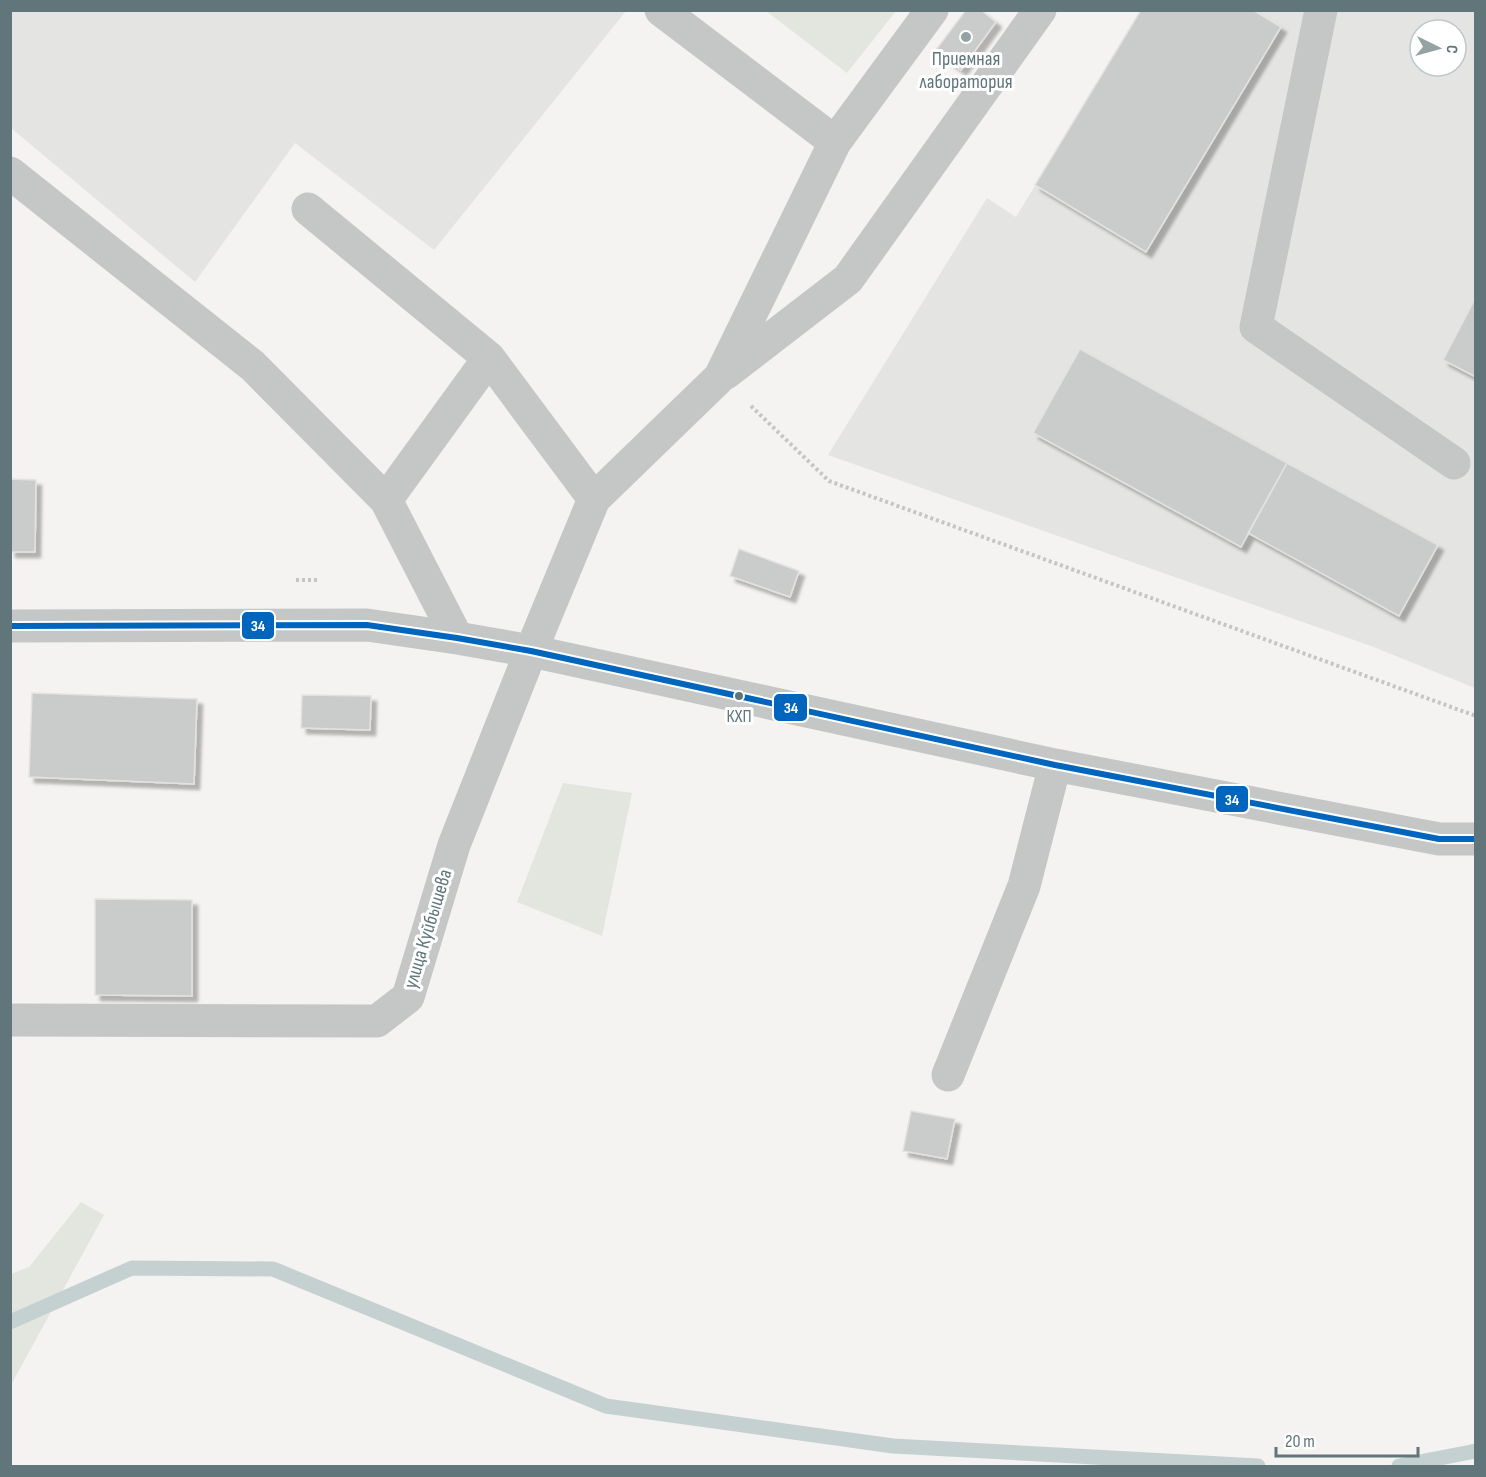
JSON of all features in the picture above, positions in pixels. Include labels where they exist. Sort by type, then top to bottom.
[{"type":"street","points":[[661,10],[835,142]]},
{"type":"street","points":[[720,377],[835,142],[932,10]]},
{"type":"street","points":[[308,209],[489,358],[594,499],[720,377],[848,279],[1040,10]]},
{"type":"street","points":[[1321,10],[1256,327],[1454,463]]},
{"type":"street","points":[[10,172],[253,366],[386,500],[457,638]]},
{"type":"street","points":[[386,500],[489,358]]},
{"type":"street","name":"улица Куйбышева","points":[[10,1020],[377,1021],[408,997],[454,845],[594,499]]},
{"type":"street","points":[[10,626],[367,624],[531,651],[1055,765],[1439,838],[1476,839]]},
{"type":"street","points":[[948,1075],[1024,886],[1055,765]]},
{"type":"path","points":[[720,377],[829,481],[1476,716]]},
{"type":"shaded area","points":[[10,11],[626,11],[434,250],[295,143],[195,282],[11,128]]},
{"type":"shaded area","points":[[766,11],[896,11],[847,73]]},
{"type":"shaded area","points":[[1141,11],[1475,11],[1475,688],[1371,646],[828,455],[987,198],[1016,217]]},
{"type":"shaded area","points":[[563,783],[632,793],[602,936],[517,902]]},
{"type":"shaded area","points":[[81,1202],[104,1215],[11,1385],[11,1274],[29,1267]]},
{"type":"building","name":"Приемная лаборатория","points":[[966,10],[981,10],[996,22],[961,70],[935,51]]},
{"type":"building","points":[[1141,10],[1253,10],[1281,27],[1146,252],[1035,185]]},
{"type":"building","points":[[1476,297],[1476,377],[1443,360]]},
{"type":"building","points":[[1080,349],[1287,463],[1241,547],[1033,433]]},
{"type":"building","points":[[1287,463],[1438,545],[1399,616],[1248,533]]},
{"type":"building","points":[[10,479],[36,480],[35,552],[10,552]]},
{"type":"building","points":[[739,549],[799,571],[790,597],[730,576]]},
{"type":"building","points":[[32,693],[197,699],[194,784],[29,777]]},
{"type":"building","points":[[302,695],[371,696],[370,730],[301,728]]},
{"type":"building","points":[[95,899],[192,900],[192,996],[95,995]]},
{"type":"building","points":[[911,1111],[955,1119],[947,1159],[903,1151]]},
{"type":"waterway","points":[[10,1322],[132,1268],[273,1269],[606,1406],[893,1446],[1258,1466]]},
{"type":"waterway","points":[[1399,1466],[1476,1451]]},
{"type":"transit line","name":"34","points":[[10,626],[367,625],[457,638],[531,651],[1055,765],[1439,839],[1476,839]]},
{"type":"place","name":"Приемная лаборатория","points":[[966,37]]},
{"type":"place","name":"КХП","points":[[739,696]]}]
